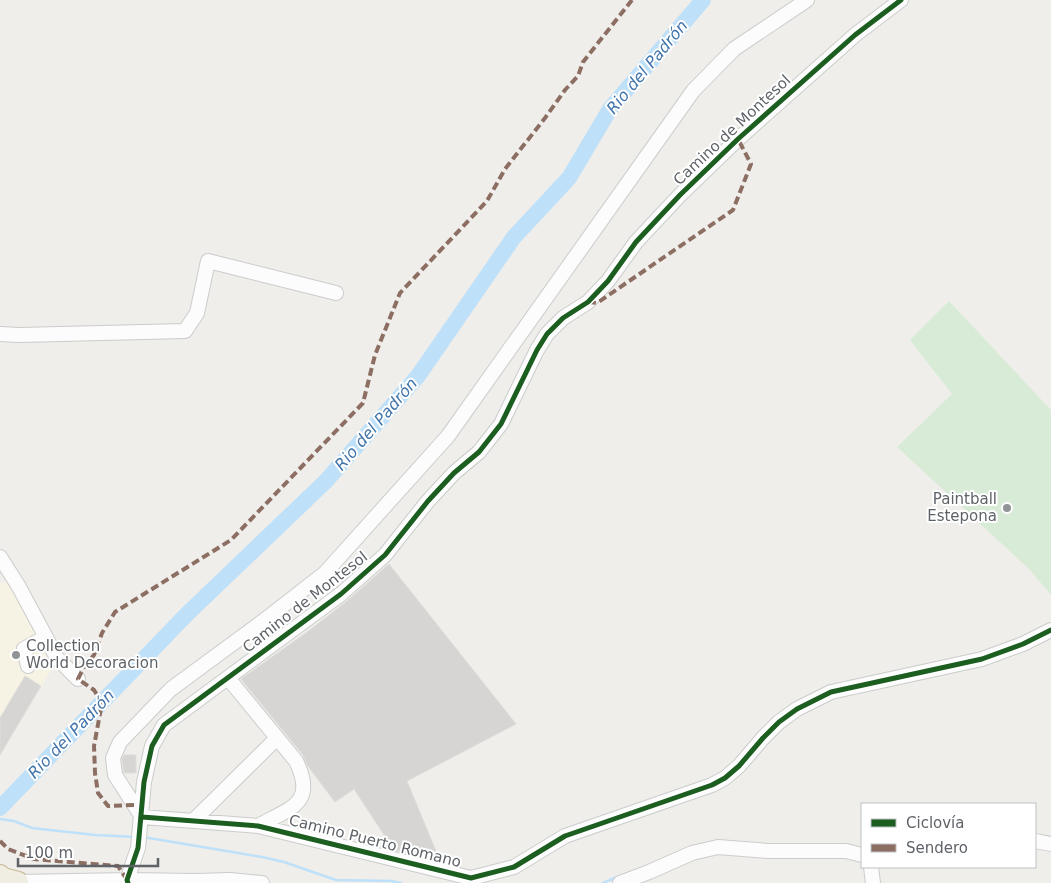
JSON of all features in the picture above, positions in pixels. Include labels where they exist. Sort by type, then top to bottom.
[{"type":"highway","points":[[0,875],[17,883]]},
{"type":"street","name":"Camino de Montesol","points":[[142,817],[115,775],[113,758],[120,742],[171,689],[325,574],[448,436],[693,91],[734,49],[807,0]]},
{"type":"street","name":"Camino de Montesol","points":[[128,881],[138,848],[144,782],[152,746],[164,725],[341,594],[385,555],[428,501],[454,473],[479,452],[502,424],[537,350],[547,334],[563,318],[588,302],[608,282],[636,242],[680,195],[738,140],[855,35],[900,0]]},
{"type":"street","points":[[0,334],[185,331],[197,312],[208,261],[336,293]]},
{"type":"street","points":[[0,557],[19,587],[58,658],[78,679]]},
{"type":"street","name":"Camino Puerto Romano","points":[[142,817],[258,826],[459,878],[471,878],[514,867],[565,836],[712,785],[725,778],[739,766],[779,722],[797,709],[831,692],[982,659],[1023,644],[1051,630]]},
{"type":"street","points":[[28,666],[24,649],[46,637]]},
{"type":"street","name":"Camino de Montesol","points":[[237,640],[257,642],[259,648],[254,659]]},
{"type":"street","points":[[228,678],[296,761],[302,774],[304,789],[298,802],[293,807],[258,826]]},
{"type":"street","points":[[193,821],[277,738]]},
{"type":"street","points":[[1036,841],[1051,844]]},
{"type":"street","points":[[620,883],[692,852],[718,847],[769,851],[846,851],[861,856]]},
{"type":"street","points":[[871,868],[873,883]]},
{"type":"street","points":[[17,883],[230,880],[262,883]]},
{"type":"shaded area","points":[[9,580],[55,664],[0,755],[0,584]]},
{"type":"green space","name":"Paintball Estepona","points":[[949,301],[1051,410],[1051,595],[1029,569],[897,447],[952,394],[910,340]]},
{"type":"building","points":[[389,564],[516,724],[407,781],[440,861],[394,850],[354,789],[335,802],[307,765],[303,755],[241,679],[310,630]]},
{"type":"building","points":[[25,676],[41,686],[0,755],[0,718]]},
{"type":"building","points":[[124,755],[136,755],[136,773],[124,773],[122,759]]},
{"type":"waterway","name":"Rio del Padrón","points":[[0,808],[187,614],[326,481],[418,376],[514,237],[569,178],[610,109],[703,0]]},
{"type":"waterway","points":[[0,819],[14,821],[32,828],[135,837]]},
{"type":"waterway","points":[[143,837],[262,857],[284,862],[336,880],[391,881],[401,883]]},
{"type":"waterway","points":[[603,883],[617,877]]},
{"type":"marked path","points":[[134,805],[108,806],[98,793],[94,746],[102,703],[94,690],[78,679],[84,667],[94,655],[102,633],[115,612],[231,540],[363,403],[375,355],[400,293],[487,201],[505,169],[565,90],[578,76],[583,62],[632,0]]},
{"type":"marked path","points":[[588,302],[597,303],[733,210],[751,164],[738,139]]},
{"type":"marked path","points":[[0,841],[8,849],[34,859],[118,866],[127,880]]},
{"type":"cycle path","points":[[128,883],[127,880],[138,848],[144,782],[152,746],[164,725],[341,594],[385,555],[428,501],[454,473],[479,452],[501,424],[537,350],[547,334],[563,318],[588,302],[608,281],[636,242],[680,195],[738,139],[855,35],[901,0]]},
{"type":"cycle path","points":[[142,817],[258,826],[471,878],[514,867],[565,836],[712,785],[725,778],[739,766],[779,722],[797,709],[831,692],[982,659],[1023,644],[1051,630]]},
{"type":"place","name":"Paintball Estepona","points":[[1007,508]]},
{"type":"place","name":"Collection World Decoracion","points":[[16,655]]}]
